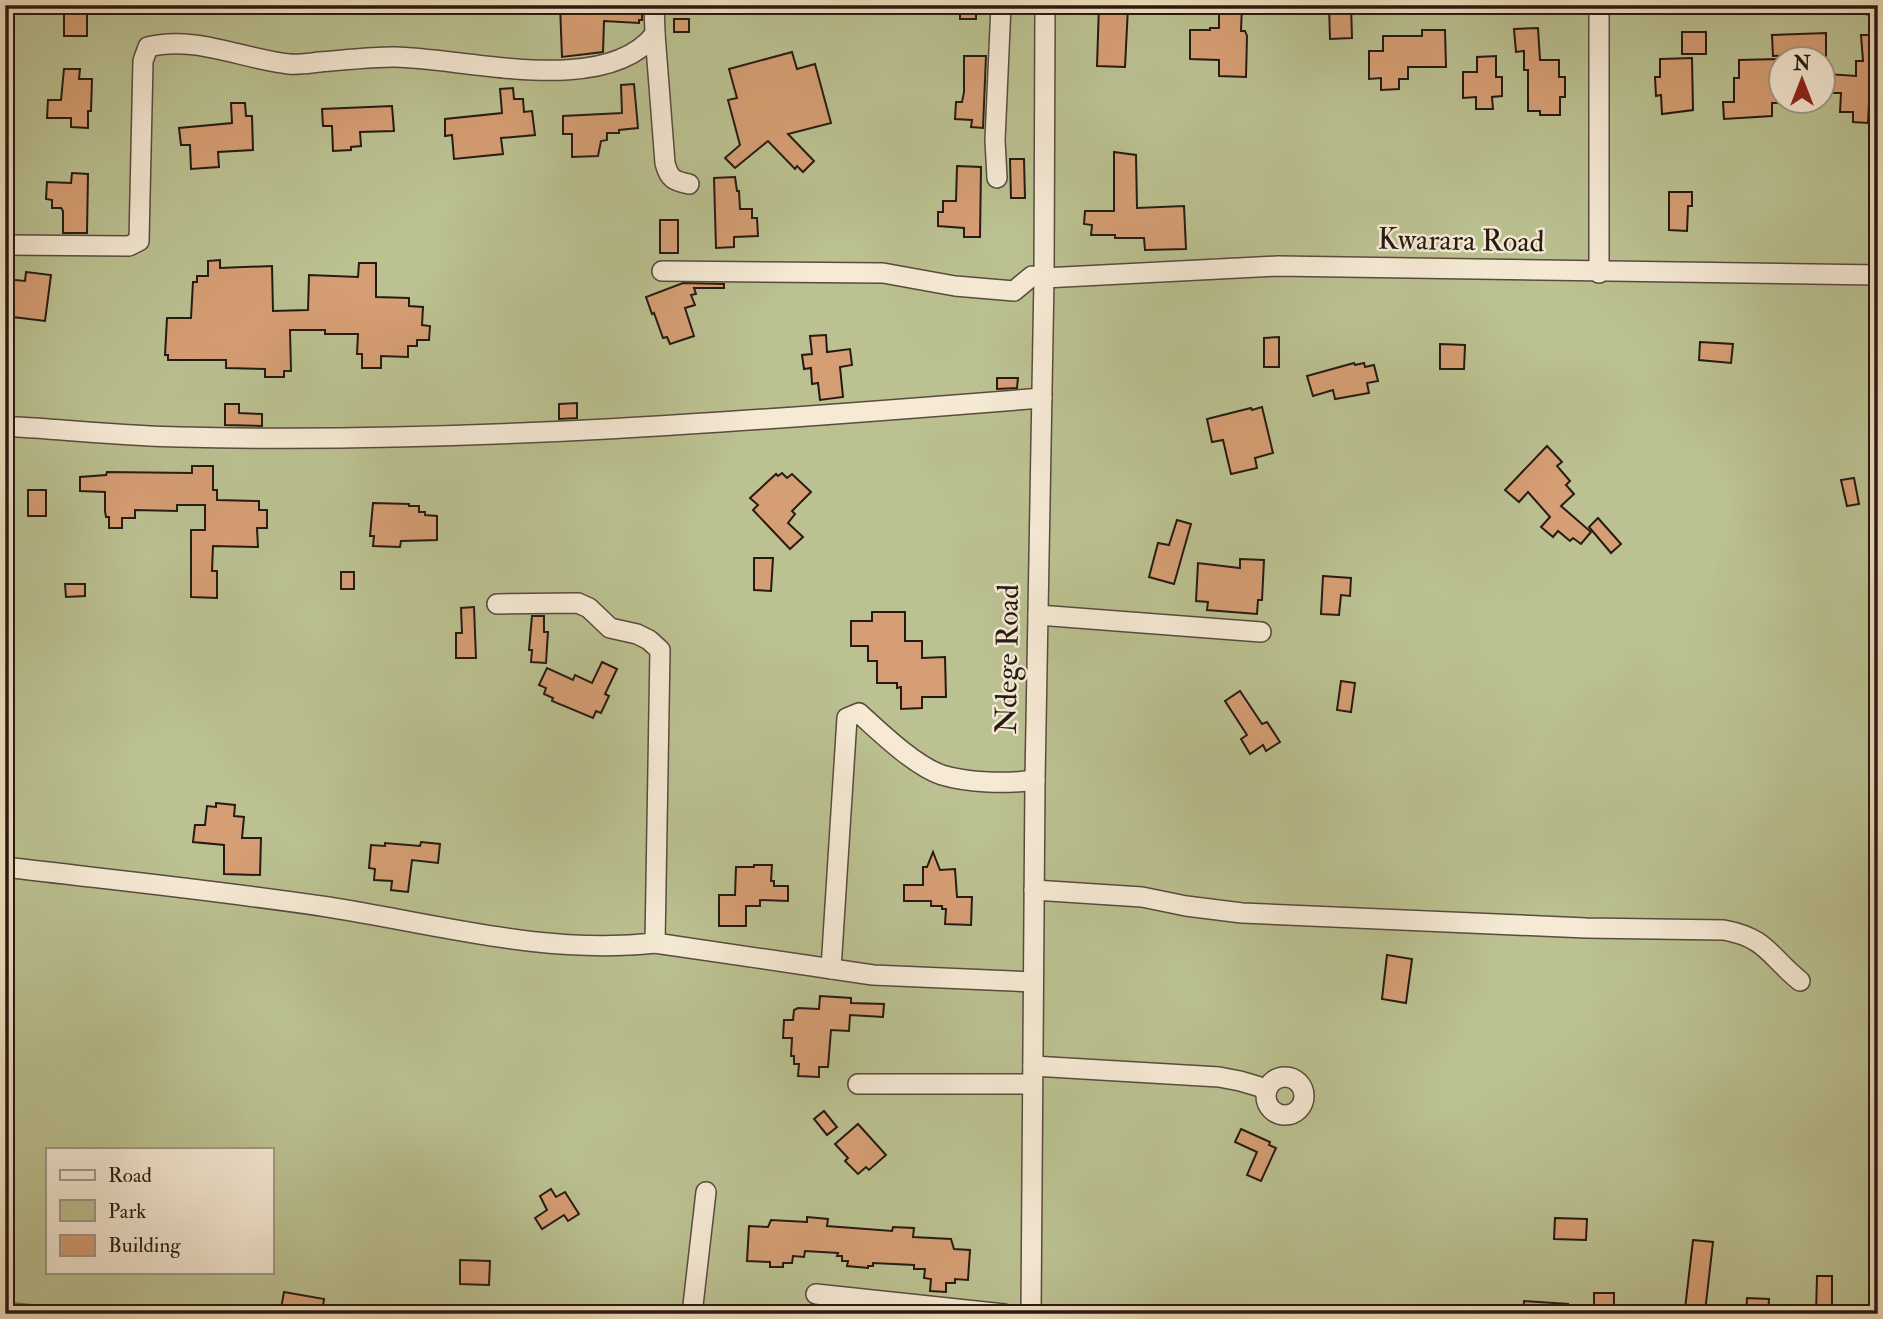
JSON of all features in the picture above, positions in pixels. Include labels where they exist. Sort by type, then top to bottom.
[{"type":"street","points":[[654,5],[667,171],[674,181],[689,184]]},
{"type":"street","points":[[997,178],[995,139],[1001,5]]},
{"type":"street","name":"Ndege Road","points":[[1031,1314],[1045,5]]},
{"type":"street","points":[[1599,5],[1599,273]]},
{"type":"street","points":[[5,245],[129,246],[139,241],[143,61],[148,47],[173,43],[294,65],[394,57],[559,70],[625,58],[655,34]]},
{"type":"street","name":"Kwarara Road","points":[[1044,278],[1278,266],[1599,273],[1878,275]]},
{"type":"street","points":[[662,271],[883,274],[955,286],[1014,291],[1032,276],[1044,278]]},
{"type":"street","points":[[17,427],[179,437],[404,436],[713,424],[1042,398]]},
{"type":"street","points":[[497,604],[578,603],[589,608],[610,628],[637,634],[660,650],[655,943]]},
{"type":"street","points":[[1038,615],[1261,632]]},
{"type":"street","points":[[831,969],[847,718],[859,713],[898,748],[942,774],[1014,783],[1035,780]]},
{"type":"street","points":[[5,867],[328,907],[527,943],[624,946],[655,943],[873,975],[1033,982]]},
{"type":"street","points":[[1034,890],[1142,897],[1242,913],[1586,928],[1724,930],[1757,940],[1800,981]]},
{"type":"street","points":[[858,1084],[1032,1075],[1219,1077],[1267,1089]]},
{"type":"street","points":[[692,1314],[706,1192]]},
{"type":"street","points":[[816,1294],[1004,1314]]},
{"type":"green space","points":[[5,5],[1878,5],[1878,1314],[115,1314],[5,1302]]},
{"type":"building","points":[[64,5],[87,5],[87,36],[64,36]]},
{"type":"building","points":[[560,5],[642,5],[642,20],[639,20],[639,23],[604,21],[603,52],[562,57]]},
{"type":"building","points":[[960,5],[976,5],[976,19],[960,19]]},
{"type":"building","points":[[1099,5],[1128,7],[1125,67],[1097,66]]},
{"type":"building","points":[[1219,5],[1242,5],[1241,31],[1245,31],[1247,36],[1246,77],[1219,76],[1219,60],[1190,59],[1190,30],[1219,28]]},
{"type":"building","points":[[1329,5],[1351,5],[1352,38],[1330,39]]},
{"type":"building","points":[[674,19],[689,19],[689,32],[674,32]]},
{"type":"building","points":[[1538,28],[1540,60],[1559,60],[1559,77],[1565,77],[1565,97],[1560,97],[1560,115],[1540,115],[1540,111],[1528,111],[1528,70],[1524,70],[1524,51],[1516,52],[1514,29]]},
{"type":"building","points":[[1422,30],[1445,30],[1446,67],[1408,67],[1408,79],[1399,79],[1399,89],[1381,90],[1381,78],[1369,79],[1369,51],[1383,51],[1383,36],[1422,36]]},
{"type":"building","points":[[1682,32],[1706,32],[1706,54],[1682,54]]},
{"type":"building","points":[[1826,33],[1826,46],[1773,46],[1772,35]]},
{"type":"building","points":[[1861,35],[1876,35],[1878,103],[1869,103],[1868,123],[1853,122],[1853,112],[1840,112],[1841,93],[1838,93],[1838,75],[1856,76],[1856,61],[1863,61]]},
{"type":"building","points":[[792,52],[797,69],[815,64],[831,123],[788,134],[814,161],[803,172],[797,166],[795,169],[768,141],[735,168],[725,158],[740,145],[728,100],[737,98],[729,69]]},
{"type":"building","points":[[964,56],[986,56],[983,128],[971,127],[972,120],[955,119],[956,102],[962,102],[964,92]]},
{"type":"building","points":[[1496,56],[1496,77],[1502,77],[1502,96],[1492,97],[1493,109],[1476,109],[1476,97],[1463,98],[1463,72],[1477,72],[1477,57]]},
{"type":"building","points":[[1692,58],[1693,110],[1662,114],[1661,95],[1656,96],[1655,77],[1660,77],[1660,59]]},
{"type":"building","points":[[1768,59],[1768,116],[1772,116],[1724,119],[1723,102],[1734,102],[1734,78],[1739,78],[1739,60]]},
{"type":"building","points":[[64,69],[80,69],[79,79],[92,79],[88,128],[71,127],[71,118],[47,118],[48,100],[61,100]]},
{"type":"building","points":[[634,84],[638,128],[607,133],[607,140],[601,141],[598,156],[572,157],[572,134],[563,134],[563,116],[622,113],[621,85]]},
{"type":"building","points":[[513,88],[514,99],[523,99],[524,112],[532,111],[535,135],[501,138],[503,154],[454,159],[452,135],[445,136],[445,119],[502,113],[500,89]]},
{"type":"building","points":[[231,103],[245,103],[246,116],[252,116],[253,150],[218,152],[219,167],[191,169],[190,145],[181,145],[179,128],[232,123]]},
{"type":"building","points":[[392,106],[394,131],[360,132],[361,146],[351,147],[351,150],[333,151],[332,126],[323,126],[322,109]]},
{"type":"building","points":[[1114,152],[1136,155],[1137,208],[1184,206],[1186,249],[1145,250],[1144,238],[1091,235],[1092,225],[1084,224],[1085,211],[1114,211]]},
{"type":"building","points":[[1010,159],[1024,159],[1025,198],[1011,198]]},
{"type":"building","points":[[957,166],[981,167],[980,237],[964,237],[964,228],[938,226],[938,212],[943,212],[943,201],[956,201]]},
{"type":"building","points":[[72,173],[88,174],[87,233],[63,233],[63,211],[61,208],[52,208],[52,200],[46,199],[47,182],[71,183]]},
{"type":"building","points":[[735,177],[740,209],[752,209],[752,218],[757,218],[758,236],[734,237],[734,247],[716,248],[714,178]]},
{"type":"building","points":[[1669,192],[1692,192],[1692,206],[1688,206],[1687,231],[1669,230]]},
{"type":"building","points":[[660,220],[678,220],[678,253],[660,253]]},
{"type":"building","points":[[220,260],[220,268],[272,266],[273,311],[308,310],[309,275],[358,277],[359,263],[376,263],[376,297],[409,298],[409,306],[423,307],[422,325],[430,326],[429,340],[417,340],[417,346],[408,346],[408,357],[381,356],[381,368],[362,368],[362,354],[357,354],[358,334],[290,330],[291,371],[284,371],[284,377],[265,377],[265,369],[226,368],[226,360],[168,360],[168,355],[165,355],[167,318],[191,318],[193,282],[197,282],[197,276],[208,276],[208,261]]},
{"type":"building","points":[[26,272],[51,275],[45,321],[5,316],[5,279],[25,281]]},
{"type":"building","points":[[683,283],[724,284],[724,288],[694,288],[696,294],[691,295],[695,305],[685,308],[694,336],[670,344],[667,337],[663,338],[646,297]]},
{"type":"building","points":[[826,335],[827,352],[850,349],[852,365],[840,367],[843,397],[820,400],[818,383],[812,384],[811,368],[804,369],[802,355],[812,354],[810,336]]},
{"type":"building","points":[[1279,337],[1279,367],[1264,367],[1264,338]]},
{"type":"building","points":[[1700,342],[1733,344],[1731,363],[1699,360]]},
{"type":"building","points":[[1440,344],[1465,345],[1464,369],[1440,369]]},
{"type":"building","points":[[1354,363],[1364,363],[1365,367],[1374,365],[1378,381],[1367,383],[1369,393],[1335,399],[1333,390],[1313,396],[1307,376]]},
{"type":"building","points":[[997,378],[1018,378],[1017,388],[997,389]]},
{"type":"building","points":[[577,403],[577,418],[559,419],[559,404]]},
{"type":"building","points":[[225,404],[239,404],[239,413],[262,414],[262,426],[225,425]]},
{"type":"building","points":[[1262,407],[1273,453],[1255,458],[1257,468],[1231,474],[1223,440],[1212,442],[1207,419]]},
{"type":"building","points":[[1547,446],[1562,462],[1557,466],[1570,481],[1566,485],[1574,494],[1561,506],[1591,532],[1581,544],[1573,538],[1570,541],[1558,531],[1553,537],[1541,527],[1550,517],[1528,492],[1519,502],[1505,490]]},
{"type":"building","points":[[192,466],[213,466],[213,490],[217,490],[217,500],[259,501],[259,510],[267,510],[267,528],[257,528],[258,547],[213,546],[212,571],[217,571],[217,598],[191,597],[191,530],[205,530],[205,505],[177,505],[177,511],[135,510],[135,518],[122,518],[122,528],[109,528],[105,492],[80,491],[80,477],[106,475],[107,472],[192,473]]},
{"type":"building","points":[[782,473],[787,478],[792,474],[811,492],[792,511],[795,514],[788,523],[803,537],[790,549],[753,510],[758,505],[750,498],[776,474],[778,476]]},
{"type":"building","points":[[1854,478],[1859,504],[1847,506],[1841,480]]},
{"type":"building","points":[[28,490],[46,490],[46,516],[28,516]]},
{"type":"building","points":[[373,503],[419,506],[419,512],[437,516],[437,540],[401,541],[400,547],[373,546],[374,536],[370,536]]},
{"type":"building","points":[[1598,518],[1621,544],[1611,553],[1589,527]]},
{"type":"building","points":[[1177,520],[1191,524],[1174,584],[1149,577],[1158,543],[1169,545]]},
{"type":"building","points":[[754,558],[773,558],[771,591],[754,590]]},
{"type":"building","points":[[1240,559],[1264,560],[1262,600],[1258,600],[1257,614],[1207,610],[1208,602],[1196,601],[1198,563],[1240,568]]},
{"type":"building","points":[[341,572],[354,572],[354,589],[341,589]]},
{"type":"building","points":[[1323,576],[1351,578],[1350,596],[1341,595],[1339,615],[1321,614]]},
{"type":"building","points":[[65,584],[85,584],[85,596],[66,597]]},
{"type":"building","points":[[474,607],[476,658],[456,658],[456,633],[462,633],[461,608]]},
{"type":"building","points":[[872,612],[905,612],[905,641],[922,641],[922,658],[945,657],[946,697],[922,697],[922,708],[901,709],[901,687],[897,688],[897,683],[877,683],[877,661],[868,661],[868,646],[851,646],[851,621],[872,621]]},
{"type":"building","points":[[532,616],[544,616],[544,632],[548,632],[546,663],[531,662],[532,650],[529,650]]},
{"type":"building","points":[[602,662],[617,669],[605,694],[609,696],[601,713],[596,711],[593,718],[552,701],[553,698],[544,694],[546,688],[539,685],[547,668],[573,680],[575,675],[592,683]]},
{"type":"building","points":[[1341,681],[1355,683],[1351,712],[1337,710]]},
{"type":"building","points":[[1240,691],[1262,724],[1267,722],[1280,742],[1266,751],[1263,745],[1250,754],[1241,739],[1247,735],[1225,701]]},
{"type":"building","points":[[216,803],[235,805],[234,816],[244,817],[242,838],[261,838],[260,875],[224,874],[224,845],[193,842],[195,825],[205,825],[207,806],[216,807]]},
{"type":"building","points":[[421,842],[440,844],[438,863],[412,860],[408,892],[391,890],[392,881],[374,880],[375,869],[369,868],[371,845],[385,846],[385,843],[420,846]]},
{"type":"building","points":[[933,852],[940,870],[955,869],[957,897],[972,897],[971,925],[945,924],[946,909],[942,909],[942,906],[931,906],[931,901],[904,901],[904,885],[923,885],[923,867],[927,867]]},
{"type":"building","points":[[772,865],[771,881],[774,881],[774,886],[788,886],[788,901],[760,900],[760,906],[746,906],[746,926],[719,926],[719,895],[735,895],[736,867]]},
{"type":"building","points":[[1387,955],[1412,959],[1406,1003],[1382,999]]},
{"type":"building","points":[[820,996],[851,998],[851,1003],[884,1004],[883,1017],[850,1015],[849,1031],[831,1030],[828,1067],[819,1067],[819,1077],[798,1076],[799,1064],[794,1064],[794,1056],[791,1056],[792,1038],[783,1038],[784,1020],[793,1020],[794,1010],[798,1008],[819,1009]]},
{"type":"building","points":[[824,1111],[837,1127],[827,1135],[814,1119]]},
{"type":"building","points":[[858,1124],[886,1155],[869,1170],[866,1167],[858,1174],[845,1161],[848,1158],[835,1144]]},
{"type":"building","points":[[1241,1129],[1270,1142],[1269,1145],[1276,1148],[1261,1181],[1247,1175],[1257,1152],[1235,1142]]},
{"type":"building","points":[[551,1189],[556,1197],[565,1192],[579,1214],[568,1221],[564,1215],[542,1229],[535,1218],[547,1210],[540,1196]]},
{"type":"building","points":[[807,1217],[828,1219],[827,1226],[892,1231],[893,1227],[914,1228],[913,1237],[951,1239],[954,1249],[970,1250],[968,1280],[955,1279],[955,1283],[946,1283],[946,1292],[930,1291],[931,1279],[924,1278],[925,1269],[914,1269],[914,1265],[873,1263],[873,1266],[868,1268],[847,1266],[848,1261],[842,1261],[842,1256],[837,1256],[838,1253],[805,1251],[804,1257],[793,1256],[792,1263],[783,1263],[783,1267],[770,1267],[770,1262],[747,1261],[749,1226],[768,1227],[771,1220],[807,1222]]},
{"type":"building","points":[[1555,1218],[1587,1219],[1586,1240],[1554,1239]]},
{"type":"building","points":[[1693,1240],[1713,1242],[1705,1312],[1685,1309]]},
{"type":"building","points":[[460,1260],[490,1261],[489,1285],[460,1284]]},
{"type":"building","points":[[1817,1276],[1832,1276],[1832,1314],[1816,1314]]},
{"type":"building","points":[[284,1292],[324,1299],[322,1314],[280,1314]]},
{"type":"building","points":[[1594,1293],[1614,1293],[1614,1314],[1594,1314]]},
{"type":"building","points":[[1747,1298],[1769,1299],[1768,1314],[1746,1314]]},
{"type":"building","points":[[1524,1301],[1568,1304],[1567,1314],[1523,1314]]}]
